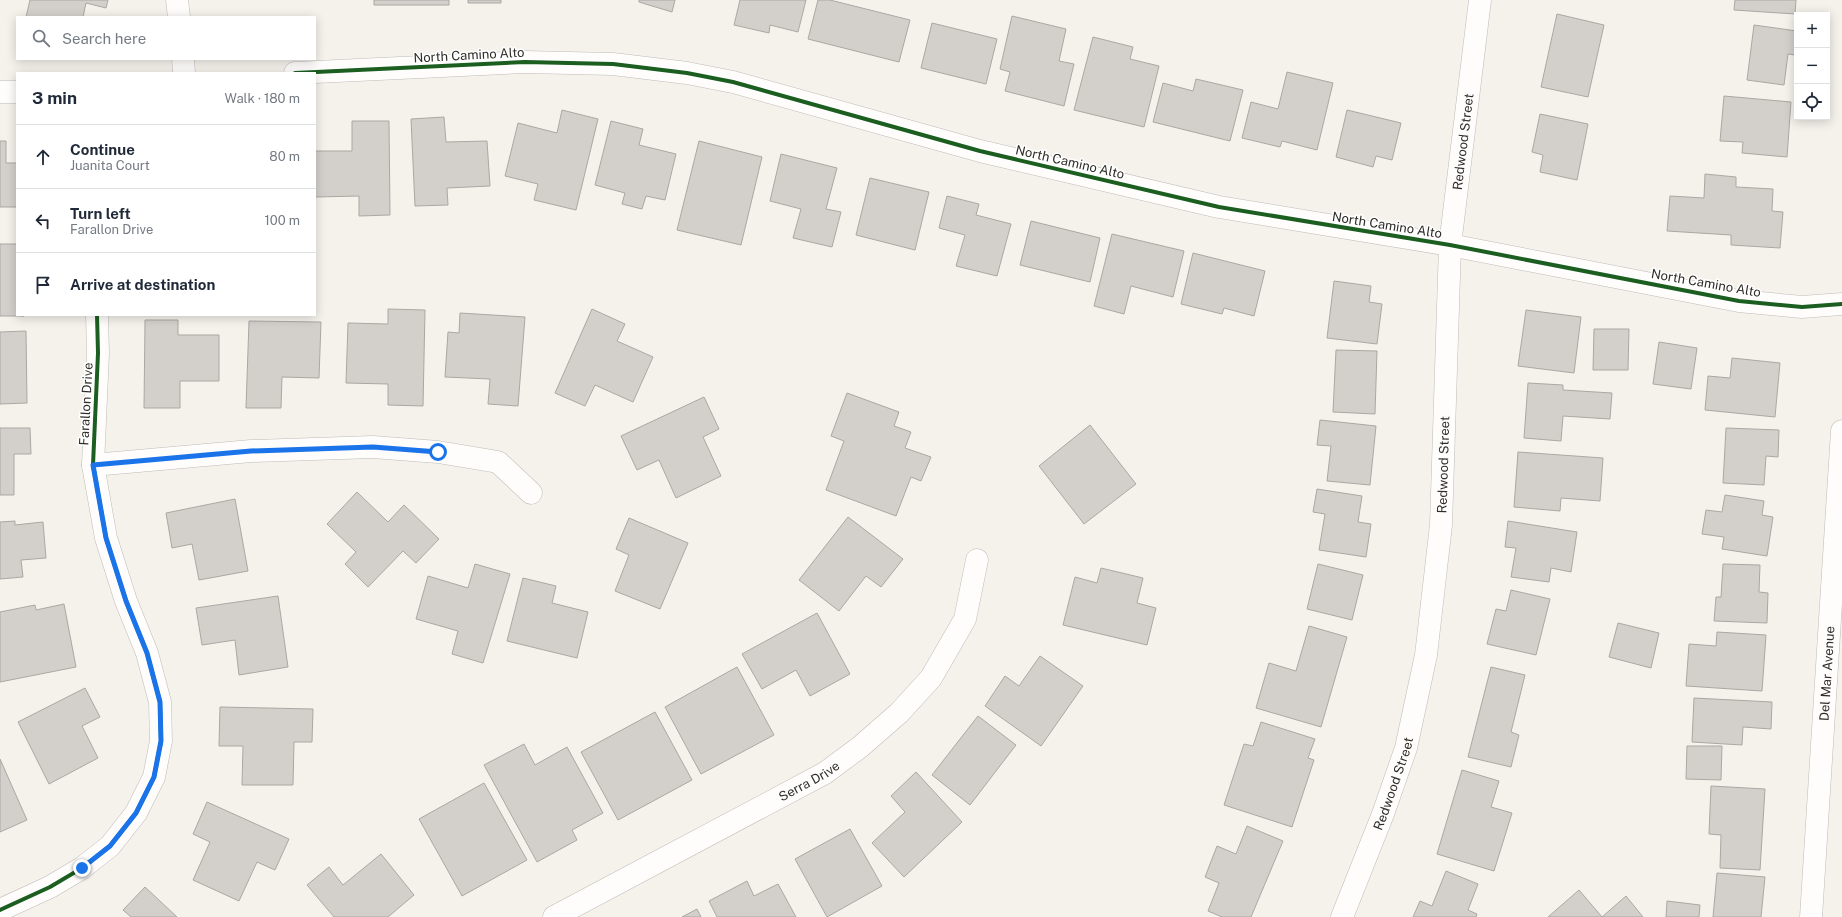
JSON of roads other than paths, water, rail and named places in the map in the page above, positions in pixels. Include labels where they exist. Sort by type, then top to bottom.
[{"type":"street","points":[[177,0],[179,16]]},
{"type":"street","name":"Redwood Street","points":[[1342,917],[1383,814],[1406,748],[1426,655],[1441,525],[1450,245],[1480,0]]},
{"type":"street","points":[[183,60],[184,72]]},
{"type":"street","name":"North Camino Alto","points":[[316,72],[525,62],[613,64],[687,72],[733,82],[980,151],[1219,207],[1450,245],[1739,301],[1802,307],[1842,304]]},
{"type":"street","points":[[0,92],[16,92]]},
{"type":"street","name":"Farallon Drive","points":[[0,910],[50,887],[76,872],[110,846],[136,813],[154,777],[161,741],[160,702],[147,653],[126,601],[106,538],[93,465],[98,353],[97,316]]},
{"type":"street","name":"Del Mar Avenue","points":[[1811,917],[1842,431]]},
{"type":"street","points":[[93,465],[251,451],[373,447],[438,452],[498,462],[531,493]]},
{"type":"street","name":"Serra Drive","points":[[554,917],[825,773],[860,747],[899,713],[931,678],[965,620],[977,560]]}]
